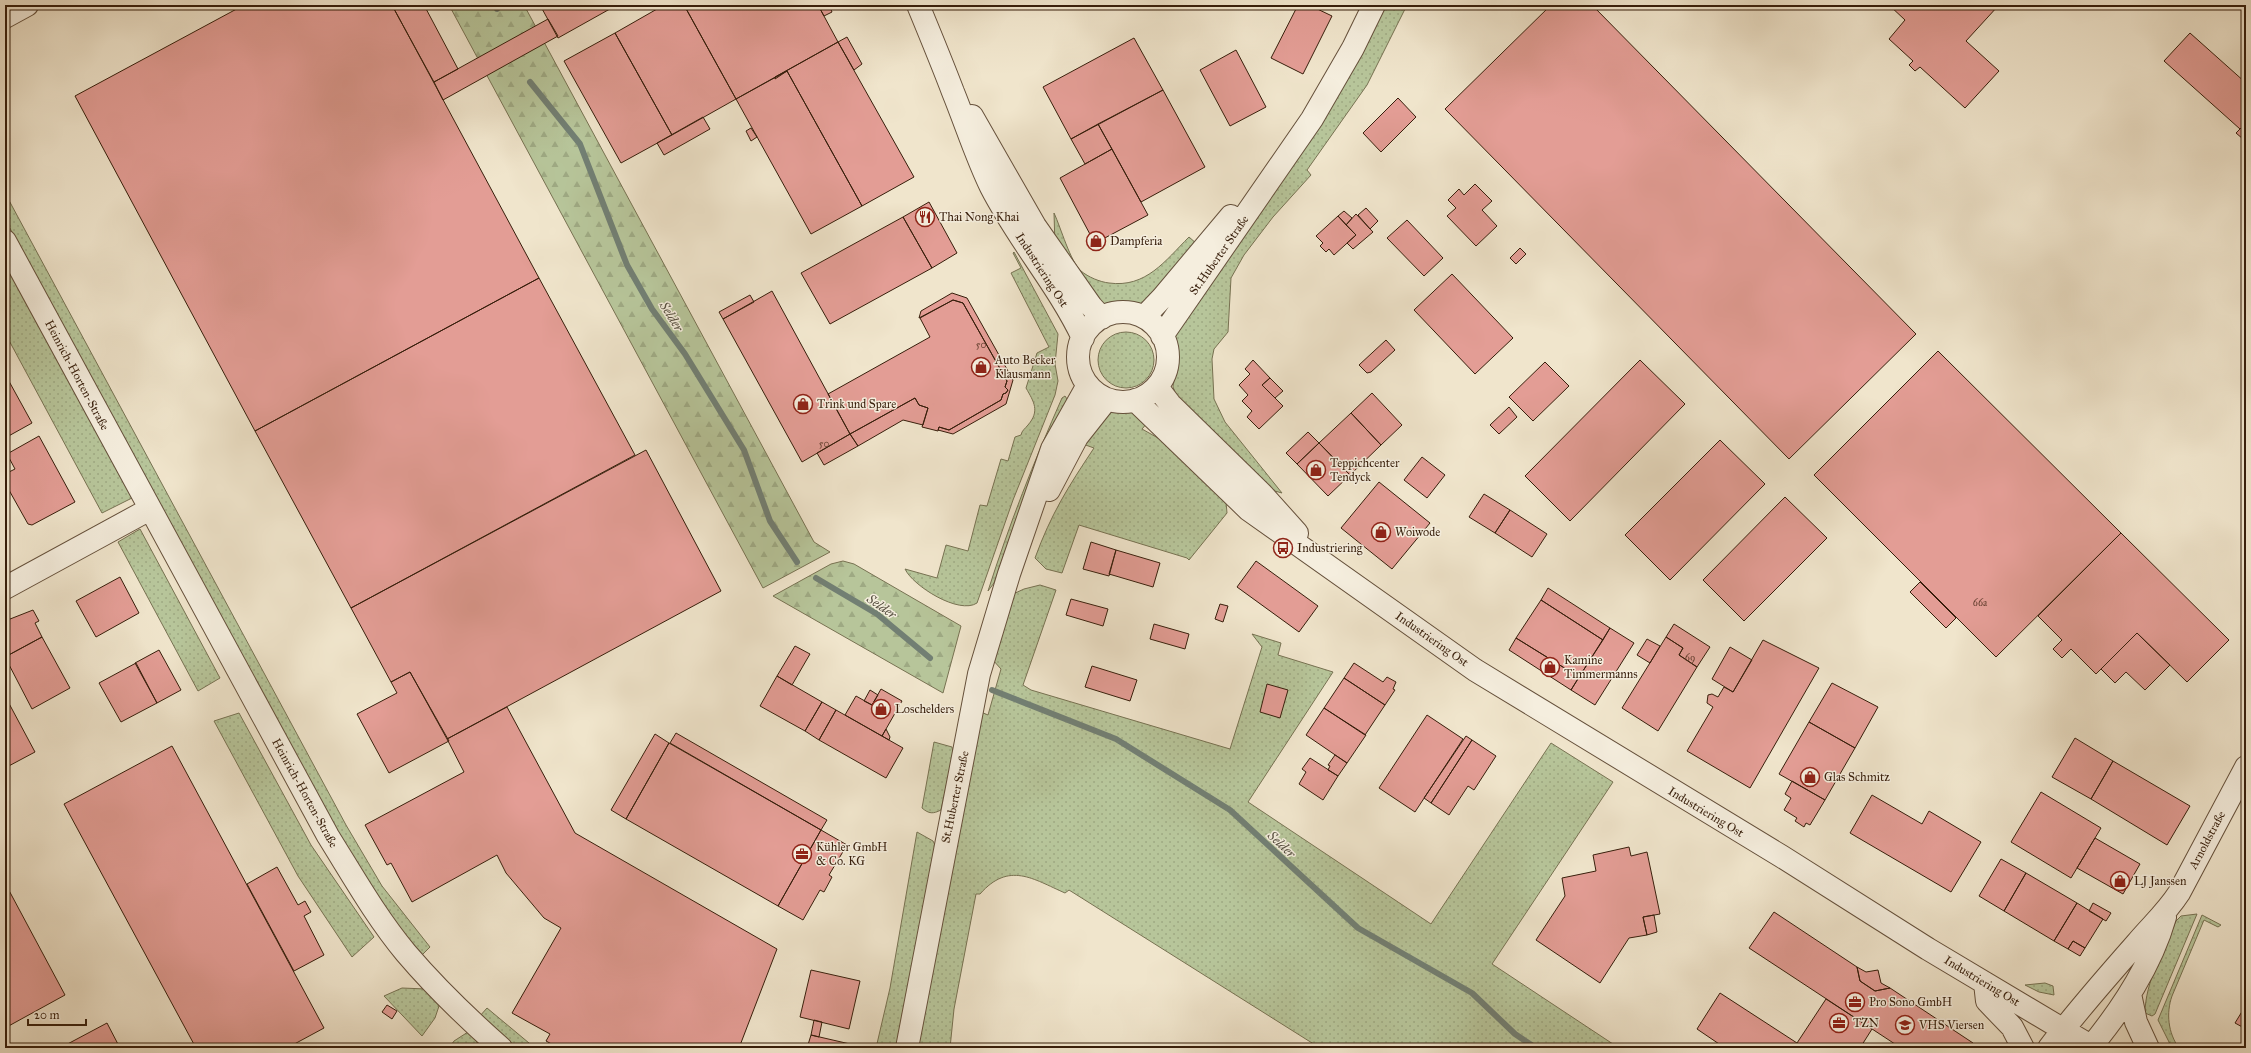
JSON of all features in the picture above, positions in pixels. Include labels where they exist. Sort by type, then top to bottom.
[{"type":"street","points":[[5,17],[27,5]]},
{"type":"street","name":"Industriering Ost","points":[[918,5],[954,93],[973,150],[1010,221],[1074,320],[1082,338]]},
{"type":"street","name":"St.Huberter Straße","points":[[1162,336],[1230,236],[1258,199],[1274,172],[1334,85],[1374,5]]},
{"type":"street","name":"Industriering Ost","points":[[954,93],[976,121],[1035,226],[1091,306],[1102,318]]},
{"type":"street","name":"St.Huberter Straße","points":[[1144,317],[1163,297],[1213,235],[1262,181],[1274,172]]},
{"type":"street","name":"Heinrich-Horten-Straße","points":[[5,241],[328,836],[376,913],[406,952],[435,986],[501,1048]]},
{"type":"street","points":[[1123,312],[1144,317],[1157,328],[1162,336],[1167,351],[1167,367],[1157,387],[1136,400],[1117,402],[1107,399],[1088,385],[1082,376],[1078,357],[1082,338],[1088,330],[1102,318],[1123,312]]},
{"type":"street","name":"St.Huberter Straße","points":[[907,1048],[979,674],[1052,449],[1088,385]]},
{"type":"street","name":"Industriering Ost","points":[[1157,387],[1170,404],[1261,494],[1326,564]]},
{"type":"street","name":"St.Huberter Straße","points":[[1018,550],[1077,437],[1107,399]]},
{"type":"street","name":"Industriering Ost","points":[[1136,400],[1152,418],[1249,510],[1476,670],[1985,983],[2092,1047]]},
{"type":"street","points":[[5,588],[150,509]]},
{"type":"street","name":"Arnoldstraße","points":[[2092,1047],[2130,994],[2160,936],[2167,913],[2183,886],[2246,767]]},
{"type":"street","name":"Arnoldstraße","points":[[2049,1048],[2147,931],[2167,913]]},
{"type":"street","points":[[1985,983],[1987,1001],[2012,1027],[2023,1048]]},
{"type":"street","points":[[2130,994],[2136,1022],[2148,1048]]},
{"type":"green space","points":[[449,5],[524,5],[814,542],[830,552],[763,588]]},
{"type":"green space","points":[[1383,5],[1407,5],[1367,85],[1307,170],[1311,175],[1273,217],[1244,255],[1231,278],[1228,332],[1214,349],[1212,359],[1214,399],[1225,422],[1282,493],[1264,488],[1176,395],[1173,387],[1176,357],[1172,339]]},
{"type":"green space","points":[[5,193],[346,825],[382,886],[430,947],[421,956],[380,905],[335,832],[5,219]]},
{"type":"green space","points":[[1054,213],[1069,252],[1077,266],[1081,271],[1094,279],[1109,283],[1134,281],[1144,277],[1163,263],[1189,237],[1197,244],[1144,305],[1135,308],[1124,308],[1104,305],[1055,246]]},
{"type":"green space","points":[[1014,252],[1058,334],[1055,364],[1058,381],[1055,395],[1013,500],[977,603],[969,606],[959,605],[937,597],[917,583],[905,569],[937,578],[946,545],[968,551],[980,505],[987,506],[1001,459],[1008,461],[1015,437],[1021,435],[1034,415],[1035,411],[1033,402],[1026,388],[1037,353],[1049,347],[1011,273],[1021,268],[1013,253]]},
{"type":"green space","points":[[5,257],[134,497],[102,513],[5,333]]},
{"type":"green space","points":[[1126,332],[1137,334],[1146,340],[1152,349],[1154,360],[1152,371],[1146,380],[1137,386],[1126,388],[1115,386],[1106,380],[1100,371],[1098,360],[1100,349],[1106,340],[1115,334]]},
{"type":"green space","points":[[1065,396],[1069,402],[1017,517],[994,583],[988,591],[1004,542],[1032,469],[1062,398]]},
{"type":"green space","points":[[1113,411],[1134,411],[1148,422],[1142,429],[1158,438],[1226,502],[1227,513],[1189,560],[1187,558],[1079,525],[1062,573],[1046,569],[1035,558],[1041,542],[1061,501],[1094,448],[1080,443],[1097,422]]},
{"type":"green space","points":[[140,529],[220,678],[198,691],[118,542]]},
{"type":"green space","points":[[843,561],[854,564],[961,626],[943,693],[773,596],[831,564]]},
{"type":"green space","points":[[1040,585],[1056,590],[1023,685],[1031,690],[1230,749],[1262,647],[1252,634],[1281,643],[1278,655],[1333,672],[1248,802],[1431,924],[1551,743],[1613,782],[1492,964],[1619,1048],[1320,1048],[1069,890],[1065,893],[1032,878],[1011,875],[1001,878],[991,884],[980,894],[976,894],[954,1009],[950,1048],[915,1048],[981,712],[988,715],[1001,669],[992,659],[1011,595],[1024,589]]},
{"type":"green space","points":[[239,713],[311,845],[374,937],[352,957],[298,876],[214,721]]},
{"type":"green space","points":[[934,742],[952,747],[953,754],[941,810],[931,813],[922,808]]},
{"type":"green space","points":[[917,832],[933,841],[936,847],[898,1048],[876,1048],[890,988]]},
{"type":"green space","points":[[2197,914],[2155,1014],[2152,1016],[2145,1013],[2148,990],[2152,978],[2176,921],[2181,916]]},
{"type":"green space","points":[[2202,915],[2221,925],[2218,927],[2204,920],[2172,996],[2169,1009],[2169,1023],[2172,1036],[2179,1048],[2172,1048],[2158,1020]]},
{"type":"green space","points":[[2045,983],[2053,986],[2054,995],[2039,992],[2025,985]]},
{"type":"green space","points":[[402,988],[426,989],[440,1003],[435,1018],[422,1036],[384,996]]},
{"type":"green space","points":[[487,1008],[535,1048],[515,1048],[479,1017]]},
{"type":"green space","points":[[468,1032],[478,1041],[475,1046],[477,1048],[449,1048],[454,1041]]},
{"type":"building","points":[[244,5],[392,5],[539,278],[255,431],[75,96]]},
{"type":"building","points":[[403,5],[424,5],[458,69],[434,82],[394,9]]},
{"type":"building","points":[[540,5],[617,5],[558,38]]},
{"type":"building","points":[[664,5],[684,5],[736,99],[672,135],[615,33]]},
{"type":"building","points":[[684,5],[818,5],[838,42],[736,99]]},
{"type":"building","points":[[818,5],[829,5],[832,12],[824,16]]},
{"type":"building","points":[[1298,5],[1309,5],[1332,16],[1303,74],[1271,58]]},
{"type":"building","points":[[1551,5],[1592,5],[1916,334],[1789,459],[1445,109]]},
{"type":"building","points":[[1889,5],[2006,5],[2002,10],[1998,6],[1966,41],[1999,71],[1965,108],[1920,67],[1915,71],[1909,65],[1913,61],[1889,39],[1905,20]]},
{"type":"building","points":[[548,19],[558,36],[443,100],[434,82]]},
{"type":"building","points":[[615,33],[672,135],[621,163],[564,61]]},
{"type":"building","points":[[2190,33],[2246,83],[2246,123],[2240,129],[2164,61]]},
{"type":"building","points":[[847,37],[862,64],[854,70],[838,42]]},
{"type":"building","points":[[1134,38],[1163,90],[1071,139],[1043,87]]},
{"type":"building","points":[[838,42],[914,177],[862,206],[787,71],[775,79],[775,77]]},
{"type":"building","points":[[1236,50],[1266,107],[1230,126],[1200,70]]},
{"type":"building","points":[[787,71],[862,206],[811,234],[736,99]]},
{"type":"building","points":[[1163,90],[1205,167],[1141,202],[1098,124]]},
{"type":"building","points":[[1398,98],[1416,117],[1381,152],[1363,133]]},
{"type":"building","points":[[703,117],[710,129],[664,155],[657,143]]},
{"type":"building","points":[[2246,123],[2246,136],[2243,139],[2236,133]]},
{"type":"building","points":[[1098,124],[1112,149],[1085,164],[1071,139]]},
{"type":"building","points":[[751,128],[757,137],[751,141],[746,131]]},
{"type":"building","points":[[1112,149],[1148,215],[1101,240],[1092,238],[1060,178]]},
{"type":"building","points":[[1475,184],[1492,201],[1482,210],[1497,226],[1476,246],[1447,216],[1456,208],[1448,200],[1459,189],[1464,195]]},
{"type":"building","points":[[929,202],[957,253],[932,268],[903,217]]},
{"type":"building","points":[[1366,208],[1378,221],[1370,229],[1358,215]]},
{"type":"building","points":[[1344,211],[1352,218],[1346,225],[1338,216]]},
{"type":"building","points":[[1356,214],[1373,232],[1353,249],[1347,243],[1356,235],[1346,225]]},
{"type":"building","points":[[1338,216],[1356,235],[1334,255],[1329,249],[1326,252],[1320,246],[1323,243],[1316,236]]},
{"type":"building","points":[[903,217],[932,268],[830,324],[801,273]]},
{"type":"building","points":[[1407,220],[1443,258],[1424,276],[1387,238]]},
{"type":"building","points":[[1520,248],[1526,254],[1516,264],[1510,258]]},
{"type":"building","points":[[1452,274],[1513,338],[1475,374],[1414,310]]},
{"type":"building","points":[[539,278],[635,455],[351,608],[255,431]]},
{"type":"building","points":[[772,291],[850,434],[802,462],[723,319]]},
{"type":"building","points":[[952,293],[967,298],[1013,380],[1006,404],[953,434],[938,430],[939,427],[949,430],[1001,400],[1003,394],[1008,390],[1005,387],[1007,381],[963,303],[953,300],[919,318],[921,311]]},
{"type":"building","points":[[750,295],[754,302],[723,319],[719,312]]},
{"type":"building","points":[[953,300],[963,303],[1007,381],[1005,387],[1008,390],[1003,394],[1001,400],[949,430],[939,427],[938,431],[922,427],[928,408],[919,405],[915,398],[850,434],[828,394],[930,337],[920,318]]},
{"type":"building","points":[[1386,340],[1395,350],[1371,372],[1367,373],[1359,365]]},
{"type":"building","points":[[1938,351],[2121,533],[1996,657],[1814,475]]},
{"type":"building","points":[[1253,360],[1270,378],[1262,385],[1283,406],[1259,429],[1247,417],[1252,411],[1242,401],[1248,395],[1239,385],[1250,374],[1245,369]]},
{"type":"building","points":[[1640,360],[1685,404],[1570,521],[1525,476]]},
{"type":"building","points":[[1545,362],[1569,386],[1533,421],[1509,397]]},
{"type":"building","points":[[5,374],[32,423],[5,438]]},
{"type":"building","points":[[1270,378],[1283,391],[1275,398],[1262,385]]},
{"type":"building","points":[[1372,393],[1402,425],[1381,445],[1351,413]]},
{"type":"building","points":[[915,398],[919,405],[928,408],[923,425],[903,420],[858,446],[850,434]]},
{"type":"building","points":[[1509,407],[1517,417],[1499,434],[1490,425]]},
{"type":"building","points":[[1351,413],[1381,445],[1350,475],[1319,443]]},
{"type":"building","points":[[1308,432],[1319,443],[1297,464],[1286,453]]},
{"type":"building","points":[[850,434],[858,446],[824,465],[817,453]]},
{"type":"building","points":[[39,436],[75,502],[32,525],[28,524],[5,483],[5,474],[15,469],[7,454]]},
{"type":"building","points":[[1720,440],[1765,484],[1670,580],[1625,535]]},
{"type":"building","points":[[1319,443],[1350,475],[1328,496],[1297,464]]},
{"type":"building","points":[[646,450],[721,591],[447,739],[410,672],[391,682],[351,608]]},
{"type":"building","points":[[1422,457],[1445,475],[1427,498],[1404,480]]},
{"type":"building","points":[[1379,482],[1430,523],[1392,569],[1341,528]]},
{"type":"building","points":[[1484,494],[1510,510],[1495,533],[1469,517]]},
{"type":"building","points":[[1785,497],[1827,538],[1744,621],[1703,580]]},
{"type":"building","points":[[1510,510],[1547,534],[1532,557],[1495,533]]},
{"type":"building","points":[[2121,533],[2229,640],[2187,682],[2137,633],[2096,674],[2071,649],[2062,658],[2053,649],[2062,640],[2038,616]]},
{"type":"building","points":[[1091,542],[1116,550],[1109,576],[1083,569]]},
{"type":"building","points":[[1116,550],[1160,563],[1153,587],[1109,574]]},
{"type":"building","points":[[1256,561],[1318,606],[1299,632],[1237,587]]},
{"type":"building","points":[[120,577],[139,613],[96,637],[76,601]]},
{"type":"building","points":[[1920,582],[1956,618],[1946,628],[1910,592]]},
{"type":"building","points":[[1548,588],[1610,628],[1603,640],[1541,600]]},
{"type":"building","points":[[1071,599],[1108,609],[1103,626],[1066,615]]},
{"type":"building","points":[[1541,600],[1603,640],[1579,677],[1516,638]]},
{"type":"building","points":[[1220,604],[1228,606],[1223,622],[1215,619]]},
{"type":"building","points":[[33,610],[39,621],[35,623],[42,637],[5,657],[5,621]]},
{"type":"building","points":[[1154,624],[1189,634],[1185,649],[1150,639]]},
{"type":"building","points":[[1674,624],[1710,647],[1697,667],[1679,655],[1683,648],[1666,637]]},
{"type":"building","points":[[1610,628],[1634,643],[1595,705],[1571,690]]},
{"type":"building","points":[[2137,633],[2170,665],[2145,690],[2126,672],[2115,683],[2101,669]]},
{"type":"building","points":[[42,637],[70,688],[32,709],[5,657]]},
{"type":"building","points":[[1666,637],[1683,648],[1679,655],[1697,667],[1658,731],[1622,708]]},
{"type":"building","points":[[1516,638],[1579,677],[1571,690],[1509,650]]},
{"type":"building","points":[[1647,639],[1660,646],[1650,663],[1637,655]]},
{"type":"building","points":[[1763,640],[1819,668],[1750,788],[1687,751],[1713,707],[1707,703],[1708,695],[1712,694],[1718,697],[1724,687],[1733,692]]},
{"type":"building","points":[[795,646],[810,654],[792,685],[777,676]]},
{"type":"building","points":[[1730,647],[1752,660],[1733,692],[1712,679]]},
{"type":"building","points":[[159,650],[181,690],[157,703],[135,663]]},
{"type":"building","points":[[136,663],[157,703],[121,722],[99,683]]},
{"type":"building","points":[[1354,663],[1383,682],[1387,677],[1396,682],[1393,689],[1395,690],[1385,705],[1344,678]]},
{"type":"building","points":[[1092,666],[1137,680],[1130,701],[1085,687]]},
{"type":"building","points":[[410,672],[449,741],[389,773],[357,714],[397,693],[391,682]]},
{"type":"building","points":[[777,676],[822,702],[805,731],[760,706]]},
{"type":"building","points":[[1344,678],[1385,705],[1365,735],[1324,708]]},
{"type":"building","points":[[1832,683],[1878,707],[1855,748],[1809,722]]},
{"type":"building","points":[[1267,684],[1288,690],[1280,718],[1260,712]]},
{"type":"building","points":[[881,689],[902,701],[882,736],[845,715],[856,696],[872,705]]},
{"type":"building","points":[[870,690],[878,695],[872,705],[864,701]]},
{"type":"building","points":[[5,696],[35,752],[5,768]]},
{"type":"building","points":[[822,702],[836,710],[819,740],[805,731]]},
{"type":"building","points":[[507,707],[575,833],[777,949],[739,1048],[559,1048],[546,1041],[550,1034],[512,1013],[561,928],[544,918],[506,873],[497,855],[412,902],[391,863],[387,865],[365,825],[464,772],[447,739]]},
{"type":"building","points":[[1324,708],[1366,735],[1347,763],[1306,735]]},
{"type":"building","points":[[836,710],[903,748],[886,778],[819,740]]},
{"type":"building","points":[[1427,715],[1463,739],[1415,812],[1379,788]]},
{"type":"building","points":[[1809,722],[1855,748],[1825,800],[1779,774]]},
{"type":"building","points":[[886,729],[890,737],[889,740],[882,736]]},
{"type":"building","points":[[676,733],[827,820],[821,830],[670,743]]},
{"type":"building","points":[[655,734],[669,743],[626,819],[611,810]]},
{"type":"building","points":[[1466,736],[1472,740],[1431,803],[1424,798]]},
{"type":"building","points":[[2075,738],[2113,761],[2091,799],[2052,777]]},
{"type":"building","points":[[1472,740],[1496,756],[1474,790],[1468,786],[1449,815],[1431,803]]},
{"type":"building","points":[[669,743],[821,830],[778,906],[626,819]]},
{"type":"building","points":[[172,746],[324,1028],[287,1048],[196,1048],[64,804]]},
{"type":"building","points":[[1335,755],[1347,763],[1338,776],[1328,770],[1330,766],[1328,765]]},
{"type":"building","points":[[1310,758],[1338,776],[1323,800],[1299,784],[1306,772],[1302,769]]},
{"type":"building","points":[[2113,761],[2190,806],[2167,845],[2091,799]]},
{"type":"building","points":[[1792,781],[1825,800],[1810,825],[1806,823],[1804,827],[1795,821],[1797,818],[1784,810],[1791,798],[1785,794]]},
{"type":"building","points":[[2041,792],[2101,828],[2071,878],[2011,842]]},
{"type":"building","points":[[1872,795],[1922,824],[1929,811],[1981,842],[1951,892],[1850,833]]},
{"type":"building","points":[[821,830],[847,845],[829,875],[832,877],[824,892],[820,890],[803,920],[778,906]]},
{"type":"building","points":[[2095,838],[2140,864],[2123,894],[2077,868]]},
{"type":"building","points":[[1629,847],[1631,856],[1647,852],[1660,914],[1643,917],[1647,935],[1629,938],[1600,983],[1536,940],[1565,896],[1562,878],[1596,871],[1593,855]]},
{"type":"building","points":[[2001,859],[2026,873],[2004,911],[1979,896]]},
{"type":"building","points":[[277,867],[298,905],[305,901],[311,912],[304,916],[324,955],[294,971],[247,884]]},
{"type":"building","points":[[2026,873],[2077,903],[2054,941],[2004,911]]},
{"type":"building","points":[[5,883],[65,995],[5,1028]]},
{"type":"building","points":[[2077,903],[2103,919],[2085,948],[2073,941],[2068,949],[2054,941]]},
{"type":"building","points":[[2093,903],[2111,913],[2106,921],[2089,911]]},
{"type":"building","points":[[1774,912],[1857,967],[1860,981],[1875,991],[1890,988],[1973,1043],[1970,1048],[1901,1048],[1749,948]]},
{"type":"building","points":[[1654,915],[1657,932],[1647,935],[1643,917]]},
{"type":"building","points":[[2073,941],[2085,948],[2080,956],[2068,949]]},
{"type":"building","points":[[1857,967],[1866,972],[1878,970],[1881,983],[1890,988],[1875,991],[1860,981]]},
{"type":"building","points":[[811,970],[860,981],[849,1029],[800,1017]]},
{"type":"building","points":[[1720,993],[1797,1043],[1826,999],[1872,1029],[1860,1048],[1725,1048],[1697,1029]]},
{"type":"building","points":[[387,1005],[397,1011],[392,1019],[382,1012]]},
{"type":"building","points":[[2246,1005],[2246,1029],[2235,1023]]},
{"type":"building","points":[[814,1020],[822,1022],[819,1037],[811,1035]]},
{"type":"building","points":[[107,1023],[120,1048],[60,1048]]},
{"type":"building","points":[[811,1035],[850,1044],[849,1048],[807,1048]]},
{"type":"waterway","name":"Selder","points":[[496,5],[497,9]]},
{"type":"waterway","name":"Selder","points":[[530,82],[580,144],[627,265],[652,309],[685,354],[744,450],[770,521],[797,562]]},
{"type":"waterway","name":"Selder","points":[[816,578],[877,614],[930,658]]},
{"type":"waterway","name":"Selder","points":[[992,690],[1116,739],[1230,810],[1358,928],[1472,993],[1515,1034],[1536,1048]]},
{"type":"place","name":"Thai Nong Khai","points":[[925,217]]},
{"type":"place","name":"Dampferia","points":[[1096,241]]},
{"type":"place","name":"Auto Becker Klausmann","points":[[981,367]]},
{"type":"place","name":"Trink und Spare","points":[[803,404]]},
{"type":"place","name":"Teppichcenter Tendyck","points":[[1316,470]]},
{"type":"place","name":"Woiwode","points":[[1381,532]]},
{"type":"place","name":"Industriering","points":[[1283,548]]},
{"type":"place","name":"Kamine Timmermanns","points":[[1550,667]]},
{"type":"place","name":"Loschelders","points":[[881,709]]},
{"type":"place","name":"Glas Schmitz","points":[[1810,777]]},
{"type":"place","name":"Kühler GmbH & Co. KG","points":[[802,854]]},
{"type":"place","name":"LJ Janssen","points":[[2120,881]]},
{"type":"place","name":"Pro Sono GmbH","points":[[1855,1002]]},
{"type":"place","name":"TZN","points":[[1839,1023]]},
{"type":"place","name":"VHS Viersen","points":[[1905,1025]]}]
